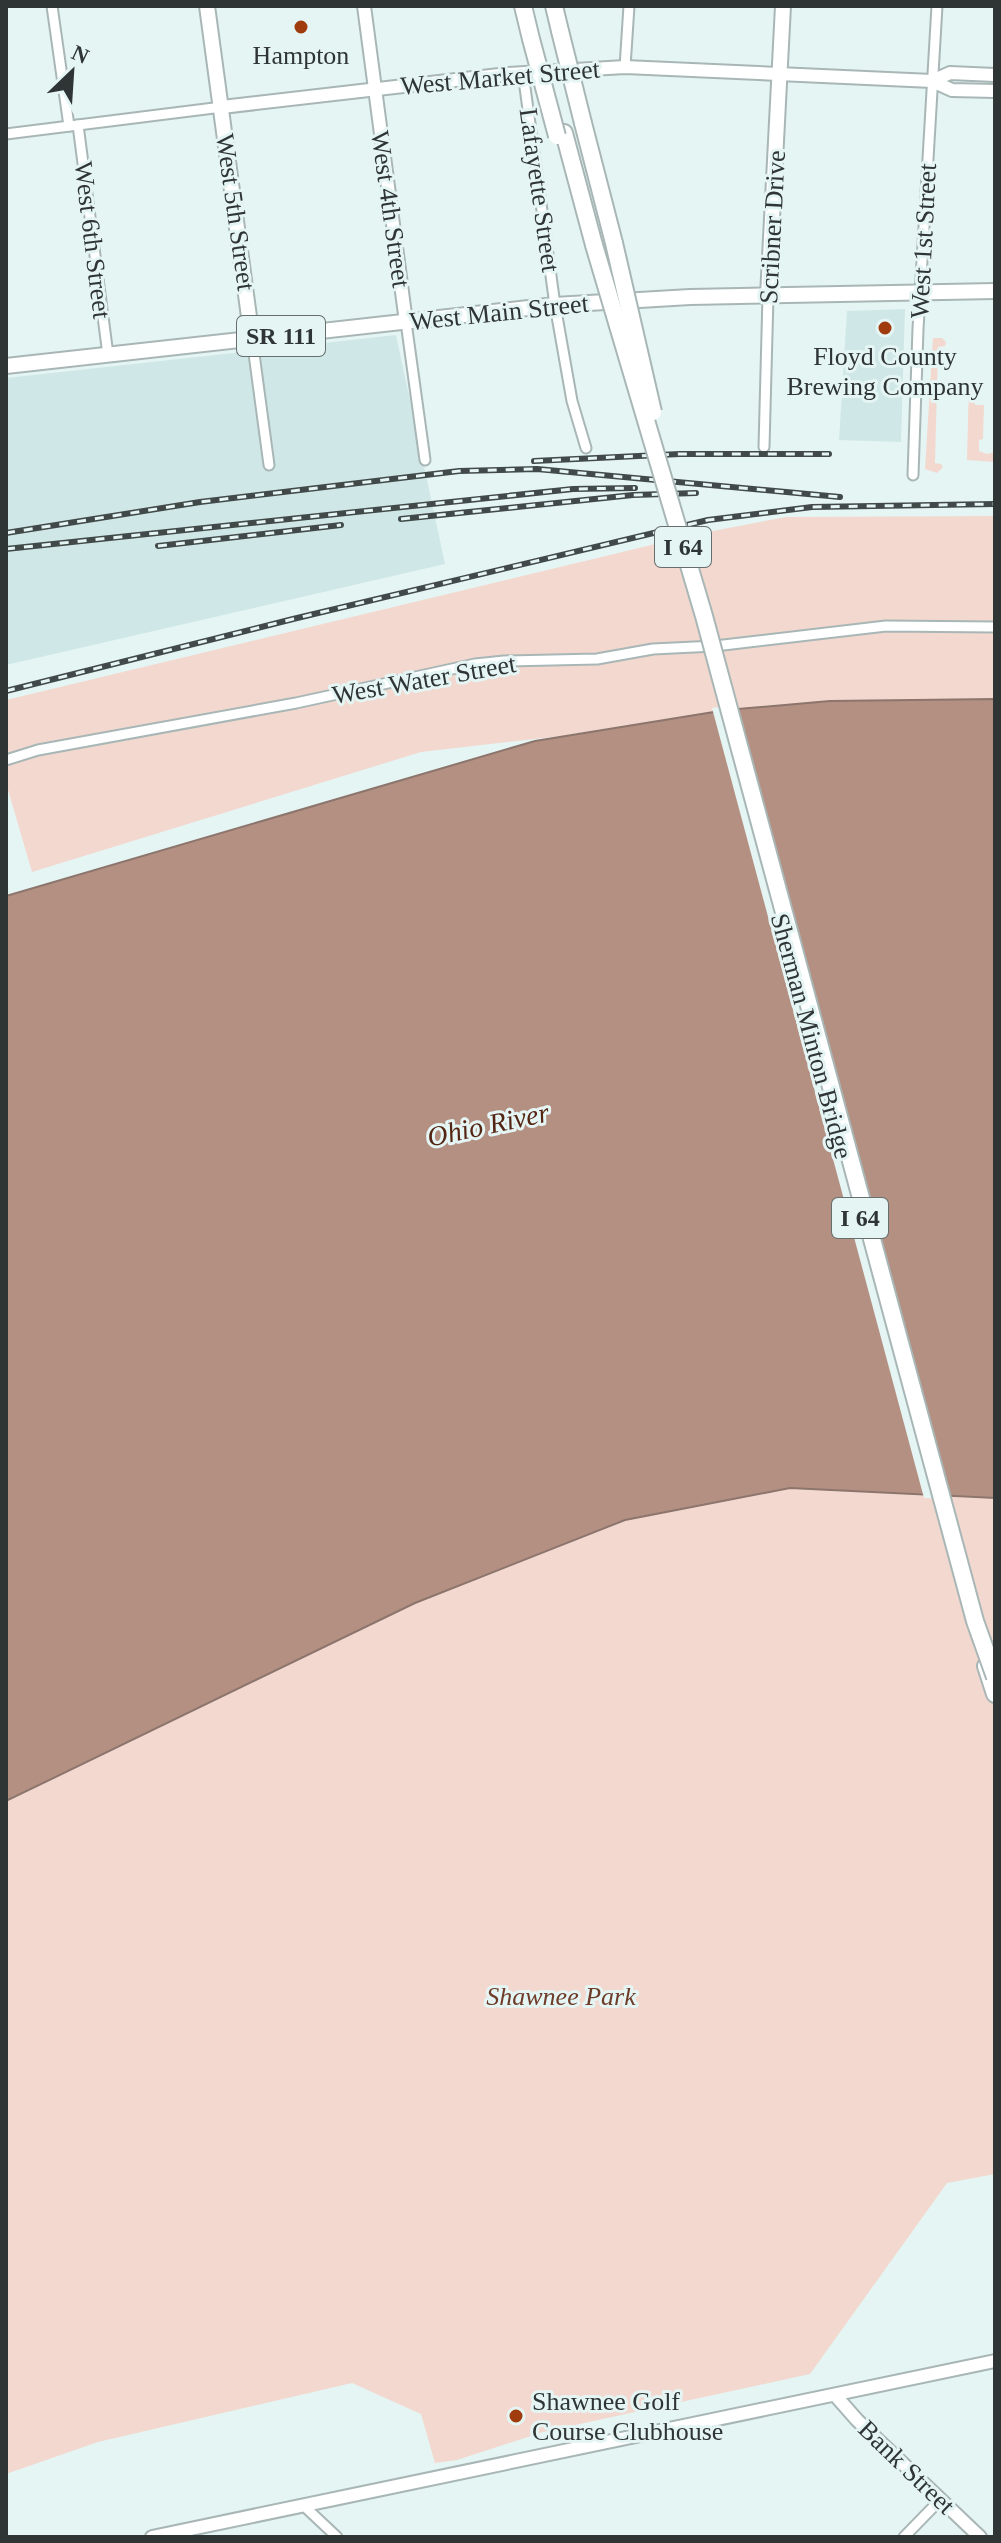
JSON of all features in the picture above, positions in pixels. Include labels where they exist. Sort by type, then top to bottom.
[{"type":"highway","name":"I 64","points":[[523,6],[535,38],[590,246]]},
{"type":"highway","points":[[530,6],[535,38]]},
{"type":"highway","name":"Sherman Minton Bridge","points":[[554,6],[643,361],[685,554],[934,1490],[964,1587],[995,1658]]},
{"type":"highway","points":[[590,246],[704,616],[975,1621],[995,1677]]},
{"type":"highway","name":"Sherman Minton Bridge","points":[[590,246],[628,378],[673,514],[935,1497],[971,1624],[995,1694]]},
{"type":"main road","name":"West 5th Street","points":[[207,6],[252,339]]},
{"type":"main road","name":"Scribner Drive","points":[[768,296],[783,6]]},
{"type":"main road","name":"West Main Street","points":[[6,366],[555,305],[995,291]]},
{"type":"street","name":"West 6th Street","points":[[52,6],[108,355]]},
{"type":"street","name":"West 4th Street","points":[[364,6],[425,460]]},
{"type":"street","points":[[625,67],[629,6]]},
{"type":"street","name":"West 1st Street","points":[[913,475],[937,6]]},
{"type":"street","name":"West Market Street","points":[[6,134],[523,73],[625,67],[932,81],[952,90],[995,91]]},
{"type":"street","name":"Lafayette Street","points":[[523,73],[555,305],[572,401],[586,448]]},
{"type":"street","points":[[932,81],[950,73],[995,75]]},
{"type":"street","name":"Scribner Drive","points":[[764,447],[768,296]]},
{"type":"street","name":"West 5th Street","points":[[252,339],[269,465]]},
{"type":"street","name":"West Water Street","points":[[6,760],[38,750],[296,703],[475,664],[597,659],[653,649],[715,646],[871,628],[995,627]]},
{"type":"street","points":[[152,2537],[995,2361]]},
{"type":"street","name":"Bank Street","points":[[835,2395],[857,2420],[980,2537]]},
{"type":"street","points":[[904,2537],[940,2500]]},
{"type":"street","points":[[304,2506],[337,2537]]},
{"type":"shaded area","points":[[905,309],[901,442],[839,440],[847,311]]},
{"type":"shaded area","points":[[396,335],[445,564],[6,665],[6,378]]},
{"type":"green space","points":[[933,338],[942,338],[946,342],[945,346],[938,347],[935,463],[943,467],[937,473],[925,469]]},
{"type":"green space","points":[[969,381],[975,382],[975,405],[984,405],[983,439],[979,440],[979,451],[987,454],[995,452],[995,462],[967,460]]},
{"type":"green space","points":[[995,516],[995,699],[830,701],[726,710],[561,736],[421,752],[32,872],[6,783],[6,700],[697,534],[786,517]]},
{"type":"green space","name":"Shawnee Park","points":[[790,1488],[995,1498],[995,2174],[947,2183],[810,2374],[543,2432],[457,2460],[435,2463],[421,2414],[352,2383],[98,2442],[6,2474],[6,1770],[178,1686],[625,1520]]},
{"type":"water","name":"Ohio River","points":[[995,699],[995,1498],[790,1488],[625,1520],[415,1603],[6,1801],[6,896],[535,741],[726,710],[830,701]]},
{"type":"pier","points":[[726,706],[947,1499],[924,1498],[712,708]]},
{"type":"railway","points":[[534,461],[680,454],[829,454]]},
{"type":"railway","points":[[6,533],[200,502],[459,471],[537,469],[840,497]]},
{"type":"railway","points":[[6,549],[573,489],[635,488]]},
{"type":"railway","points":[[401,519],[633,495],[696,493]]},
{"type":"railway","points":[[6,691],[708,520],[812,507],[995,504]]},
{"type":"railway","points":[[158,546],[341,525]]},
{"type":"place","name":"Hampton","points":[[301,27]]},
{"type":"place","name":"Floyd County Brewing Company","points":[[885,328]]},
{"type":"place","name":"Shawnee Golf Course Clubhouse","points":[[516,2416]]}]
